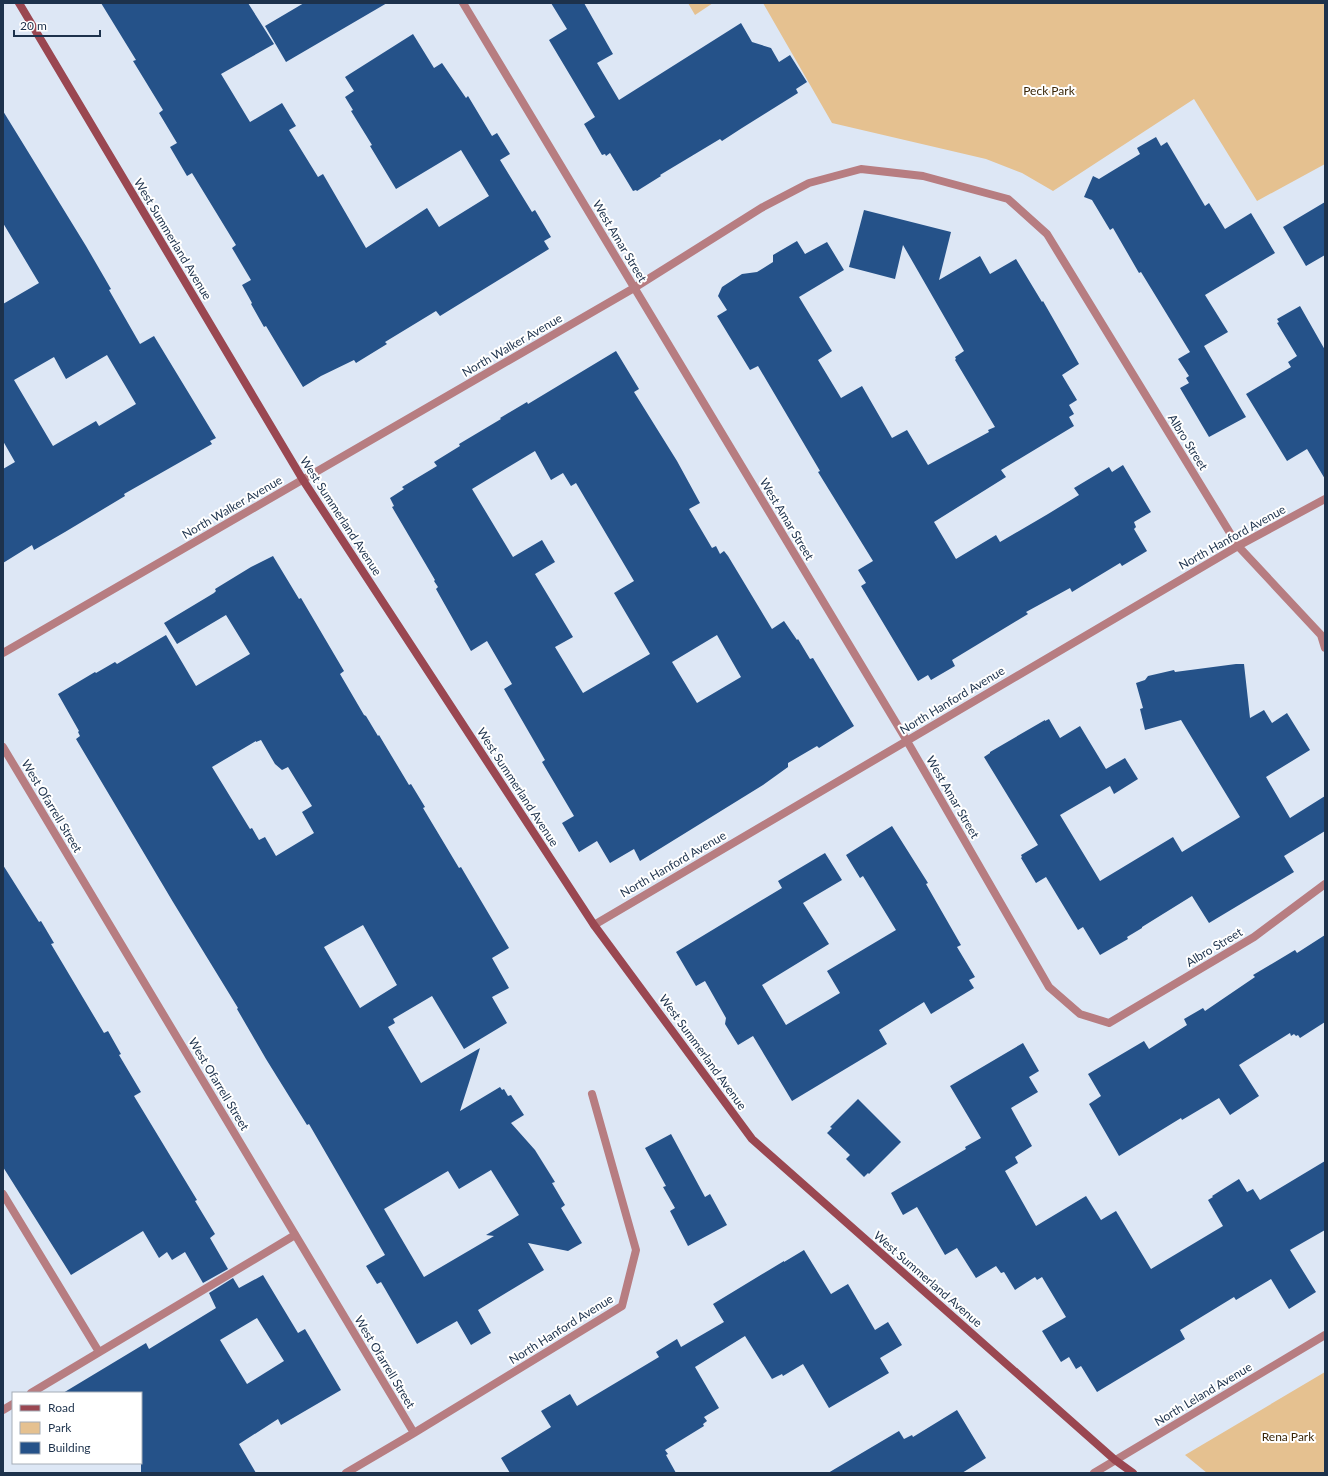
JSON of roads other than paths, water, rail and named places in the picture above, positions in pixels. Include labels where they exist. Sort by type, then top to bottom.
[{"type":"main road","name":"West Summerland Avenue","points":[[19,3],[303,480],[594,925],[752,1139],[1115,1460],[1133,1473]]},
{"type":"street","name":"West Amar Street","points":[[464,3],[906,741],[1049,987],[1080,1014],[1110,1023]]},
{"type":"street","name":"North Walker Avenue","points":[[3,653],[634,288],[763,207],[809,183],[861,169],[923,176],[1008,199],[1047,234]]},
{"type":"street","name":"Albro Street","points":[[1047,234],[1238,546],[1323,636],[1325,648]]},
{"type":"street","name":"North Hanford Avenue","points":[[594,925],[1238,546],[1325,499]]},
{"type":"street","name":"West Ofarrell Street","points":[[3,747],[414,1433]]},
{"type":"street","name":"Albro Street","points":[[1110,1023],[1254,936],[1325,884]]},
{"type":"street","name":"North Hanford Avenue","points":[[346,1473],[622,1306],[636,1250],[592,1094]]},
{"type":"street","points":[[3,1194],[99,1352]]},
{"type":"street","points":[[33,1392],[295,1235]]},
{"type":"street","name":"North Leland Avenue","points":[[1094,1473],[1325,1335]]},
{"type":"street","points":[[3,1410],[12,1405]]},
{"type":"park label","name":"Peck Park","points":[[1049,90]]},
{"type":"park label","name":"Rena Park","points":[[1288,1436]]}]
